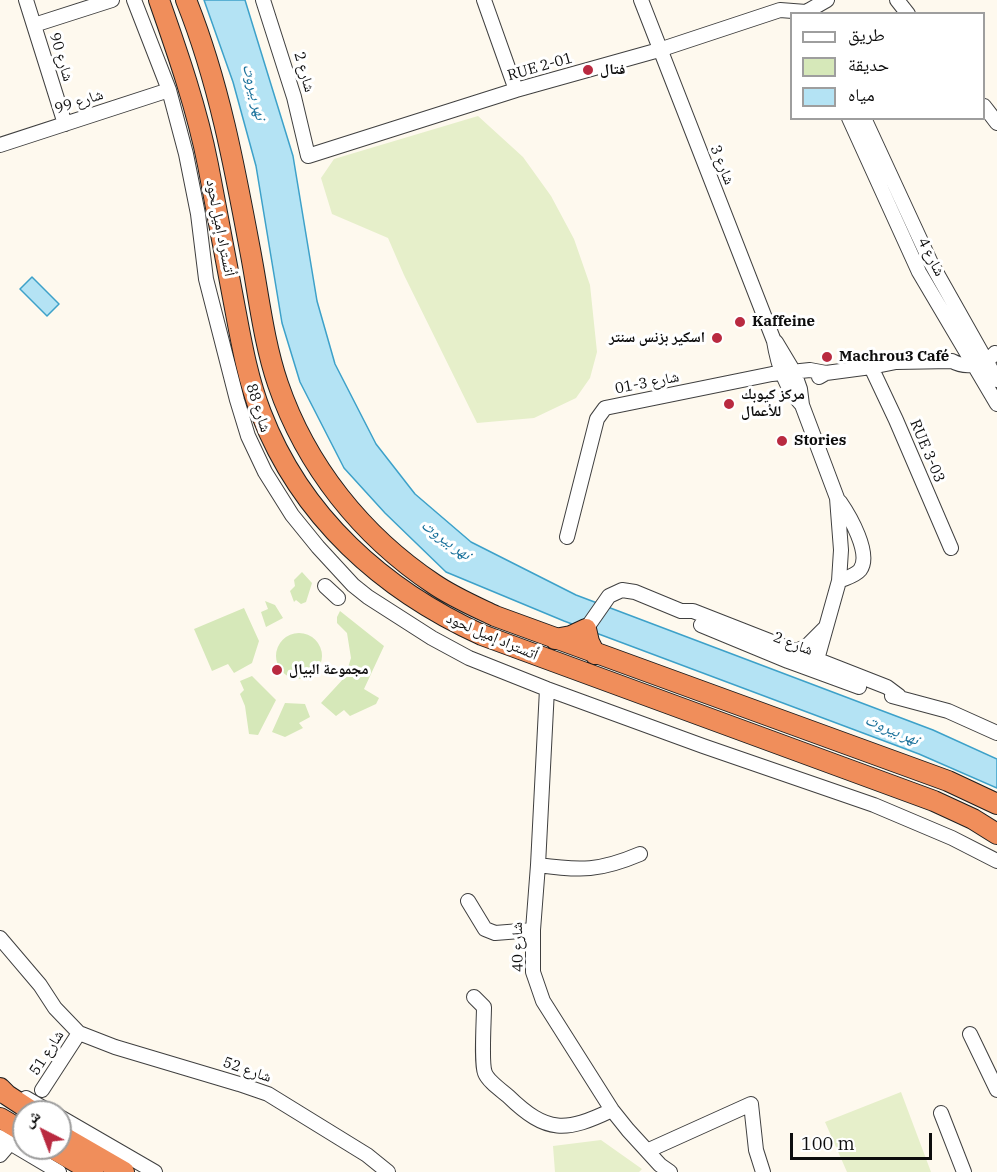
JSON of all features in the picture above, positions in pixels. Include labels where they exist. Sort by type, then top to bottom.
[{"type":"highway","name":"أتستراد إميل لحود","points":[[159,0],[182,64],[208,162],[243,353],[261,413],[282,457],[299,485],[345,544],[403,592],[436,613],[482,635],[934,801],[973,819],[997,834]]},
{"type":"highway","name":"أتستراد إميل لحود","points":[[186,0],[195,23],[232,155],[267,341],[277,381],[305,446],[336,493],[383,544],[434,584],[495,616],[948,781],[997,804]]},
{"type":"highway","points":[[555,639],[571,636],[586,629],[595,654]]},
{"type":"highway","points":[[0,1088],[15,1100]]},
{"type":"highway","points":[[72,1140],[124,1172]]},
{"type":"highway","points":[[72,1160],[93,1172]]},
{"type":"street","name":"شارع 90","points":[[26,0],[64,124]]},
{"type":"street","points":[[34,25],[112,0]]},
{"type":"street","name":"شارع 88","points":[[134,0],[169,90],[186,154],[196,204],[206,279],[248,435],[265,472],[292,515],[353,585],[432,638],[469,658],[703,747],[873,805],[952,838],[997,861]]},
{"type":"street","name":"شارع 2","points":[[263,0],[294,97],[308,156]]},
{"type":"street","points":[[484,0],[516,90]]},
{"type":"street","name":"شارع 3","points":[[641,0],[774,341],[782,350],[790,376]]},
{"type":"street","points":[[897,0],[906,12]]},
{"type":"street","points":[[782,5],[804,8],[822,6]]},
{"type":"street","name":"RUE 2-01","points":[[308,156],[516,90],[659,50],[782,5]]},
{"type":"street","name":"شارع 99","points":[[0,145],[169,90]]},
{"type":"street","points":[[985,107],[997,123]]},
{"type":"street","name":"شارع 4","points":[[850,120],[890,194],[925,268],[972,350],[988,358],[997,380]]},
{"type":"street","name":"شارع 4","points":[[865,120],[890,194]]},
{"type":"street","points":[[952,361],[957,355],[972,350],[988,358]]},
{"type":"street","points":[[839,581],[860,569],[864,560],[860,541],[837,498],[790,376],[810,370],[826,373],[896,362],[952,361],[959,364],[988,358]]},
{"type":"street","name":"شارع 4","points":[[988,358],[997,404]]},
{"type":"street","name":"RUE 3-03","points":[[871,367],[951,548]]},
{"type":"street","name":"شارع 3-01","points":[[567,537],[597,419],[602,411],[610,407],[758,378],[790,376]]},
{"type":"street","points":[[815,665],[839,581],[841,542],[837,498]]},
{"type":"street","points":[[841,542],[860,541]]},
{"type":"street","points":[[325,586],[338,598]]},
{"type":"street","name":"شارع 2","points":[[586,629],[604,601],[615,592],[629,590],[681,610],[693,611],[793,652],[815,665],[887,687],[899,696]]},
{"type":"street","name":"شارع 2","points":[[681,610],[685,617],[692,621],[815,665],[883,695],[899,696],[948,711],[997,733]]},
{"type":"street","points":[[793,652],[806,647],[825,628]]},
{"type":"street","points":[[825,628],[834,660],[850,674]]},
{"type":"street","name":"شارع 40","points":[[547,689],[533,930],[534,972],[543,1001],[612,1110],[628,1130],[649,1150],[662,1170]]},
{"type":"street","points":[[538,865],[588,869],[614,865],[640,854]]},
{"type":"street","points":[[468,901],[485,929],[495,933],[533,930]]},
{"type":"street","points":[[0,938],[40,985],[55,1008],[79,1034]]},
{"type":"street","points":[[474,996],[484,1007],[483,1065],[485,1075],[518,1106],[537,1119],[555,1125],[568,1126],[584,1123],[612,1110]]},
{"type":"street","name":"شارع 51","points":[[42,1090],[79,1034]]},
{"type":"street","name":"شارع 52","points":[[79,1034],[268,1094],[367,1155],[388,1172]]},
{"type":"street","points":[[970,1034],[997,1090]]},
{"type":"street","points":[[0,1083],[29,1100]]},
{"type":"street","points":[[649,1150],[751,1104],[756,1150],[763,1172]]},
{"type":"street","points":[[941,1113],[964,1172]]},
{"type":"street","points":[[72,1125],[155,1172]]},
{"type":"street","points":[[1,1142],[58,1172]]},
{"type":"green space","points":[[478,116],[523,157],[551,196],[574,239],[590,285],[597,352],[590,378],[576,398],[534,418],[477,423],[388,238],[332,214],[321,178],[334,159]]},
{"type":"green space","points":[[302,572],[312,583],[306,602],[301,604],[296,600],[294,602],[290,591],[295,586],[294,580]]},
{"type":"green space","points":[[265,601],[275,605],[283,618],[266,627],[261,612],[268,609]]},
{"type":"green space","points":[[244,608],[259,641],[252,663],[234,673],[228,664],[212,671],[194,629]]},
{"type":"green space","points":[[340,611],[384,646],[364,689],[379,698],[376,704],[350,716],[344,710],[336,716],[321,703],[345,677],[351,658],[347,633],[337,623]]},
{"type":"green space","points":[[299,633],[315,640],[322,656],[315,672],[299,679],[283,672],[276,656],[283,640]]},
{"type":"green space","points":[[252,676],[276,700],[258,735],[249,734],[245,706],[240,694],[244,690],[240,681]]},
{"type":"green space","points":[[285,703],[305,704],[310,717],[299,723],[303,728],[285,737],[272,732]]},
{"type":"green space","points":[[901,1092],[931,1172],[847,1172],[825,1122]]},
{"type":"green space","points":[[601,1140],[642,1169],[639,1172],[555,1172],[553,1146]]},
{"type":"water","name":"نهر بيروت","points":[[204,0],[245,0],[293,156],[317,301],[335,364],[376,444],[415,494],[471,542],[576,595],[933,730],[997,759],[997,788],[919,754],[564,621],[446,572],[385,513],[344,468],[300,382],[282,323],[256,166],[233,82]]},
{"type":"water","points":[[32,277],[59,304],[47,316],[20,289]]},
{"type":"place","name":"فتال","points":[[588,70]]},
{"type":"place","name":"Kaffeine","points":[[740,322]]},
{"type":"place","name":"اسكير بزنس سنتر","points":[[717,338]]},
{"type":"place","name":"Machrou3 Café","points":[[827,357]]},
{"type":"place","name":"مركز كيوبك للأعمال","points":[[729,404]]},
{"type":"place","name":"Stories","points":[[782,441]]},
{"type":"place","name":"مجموعة البيال","points":[[277,670]]}]
